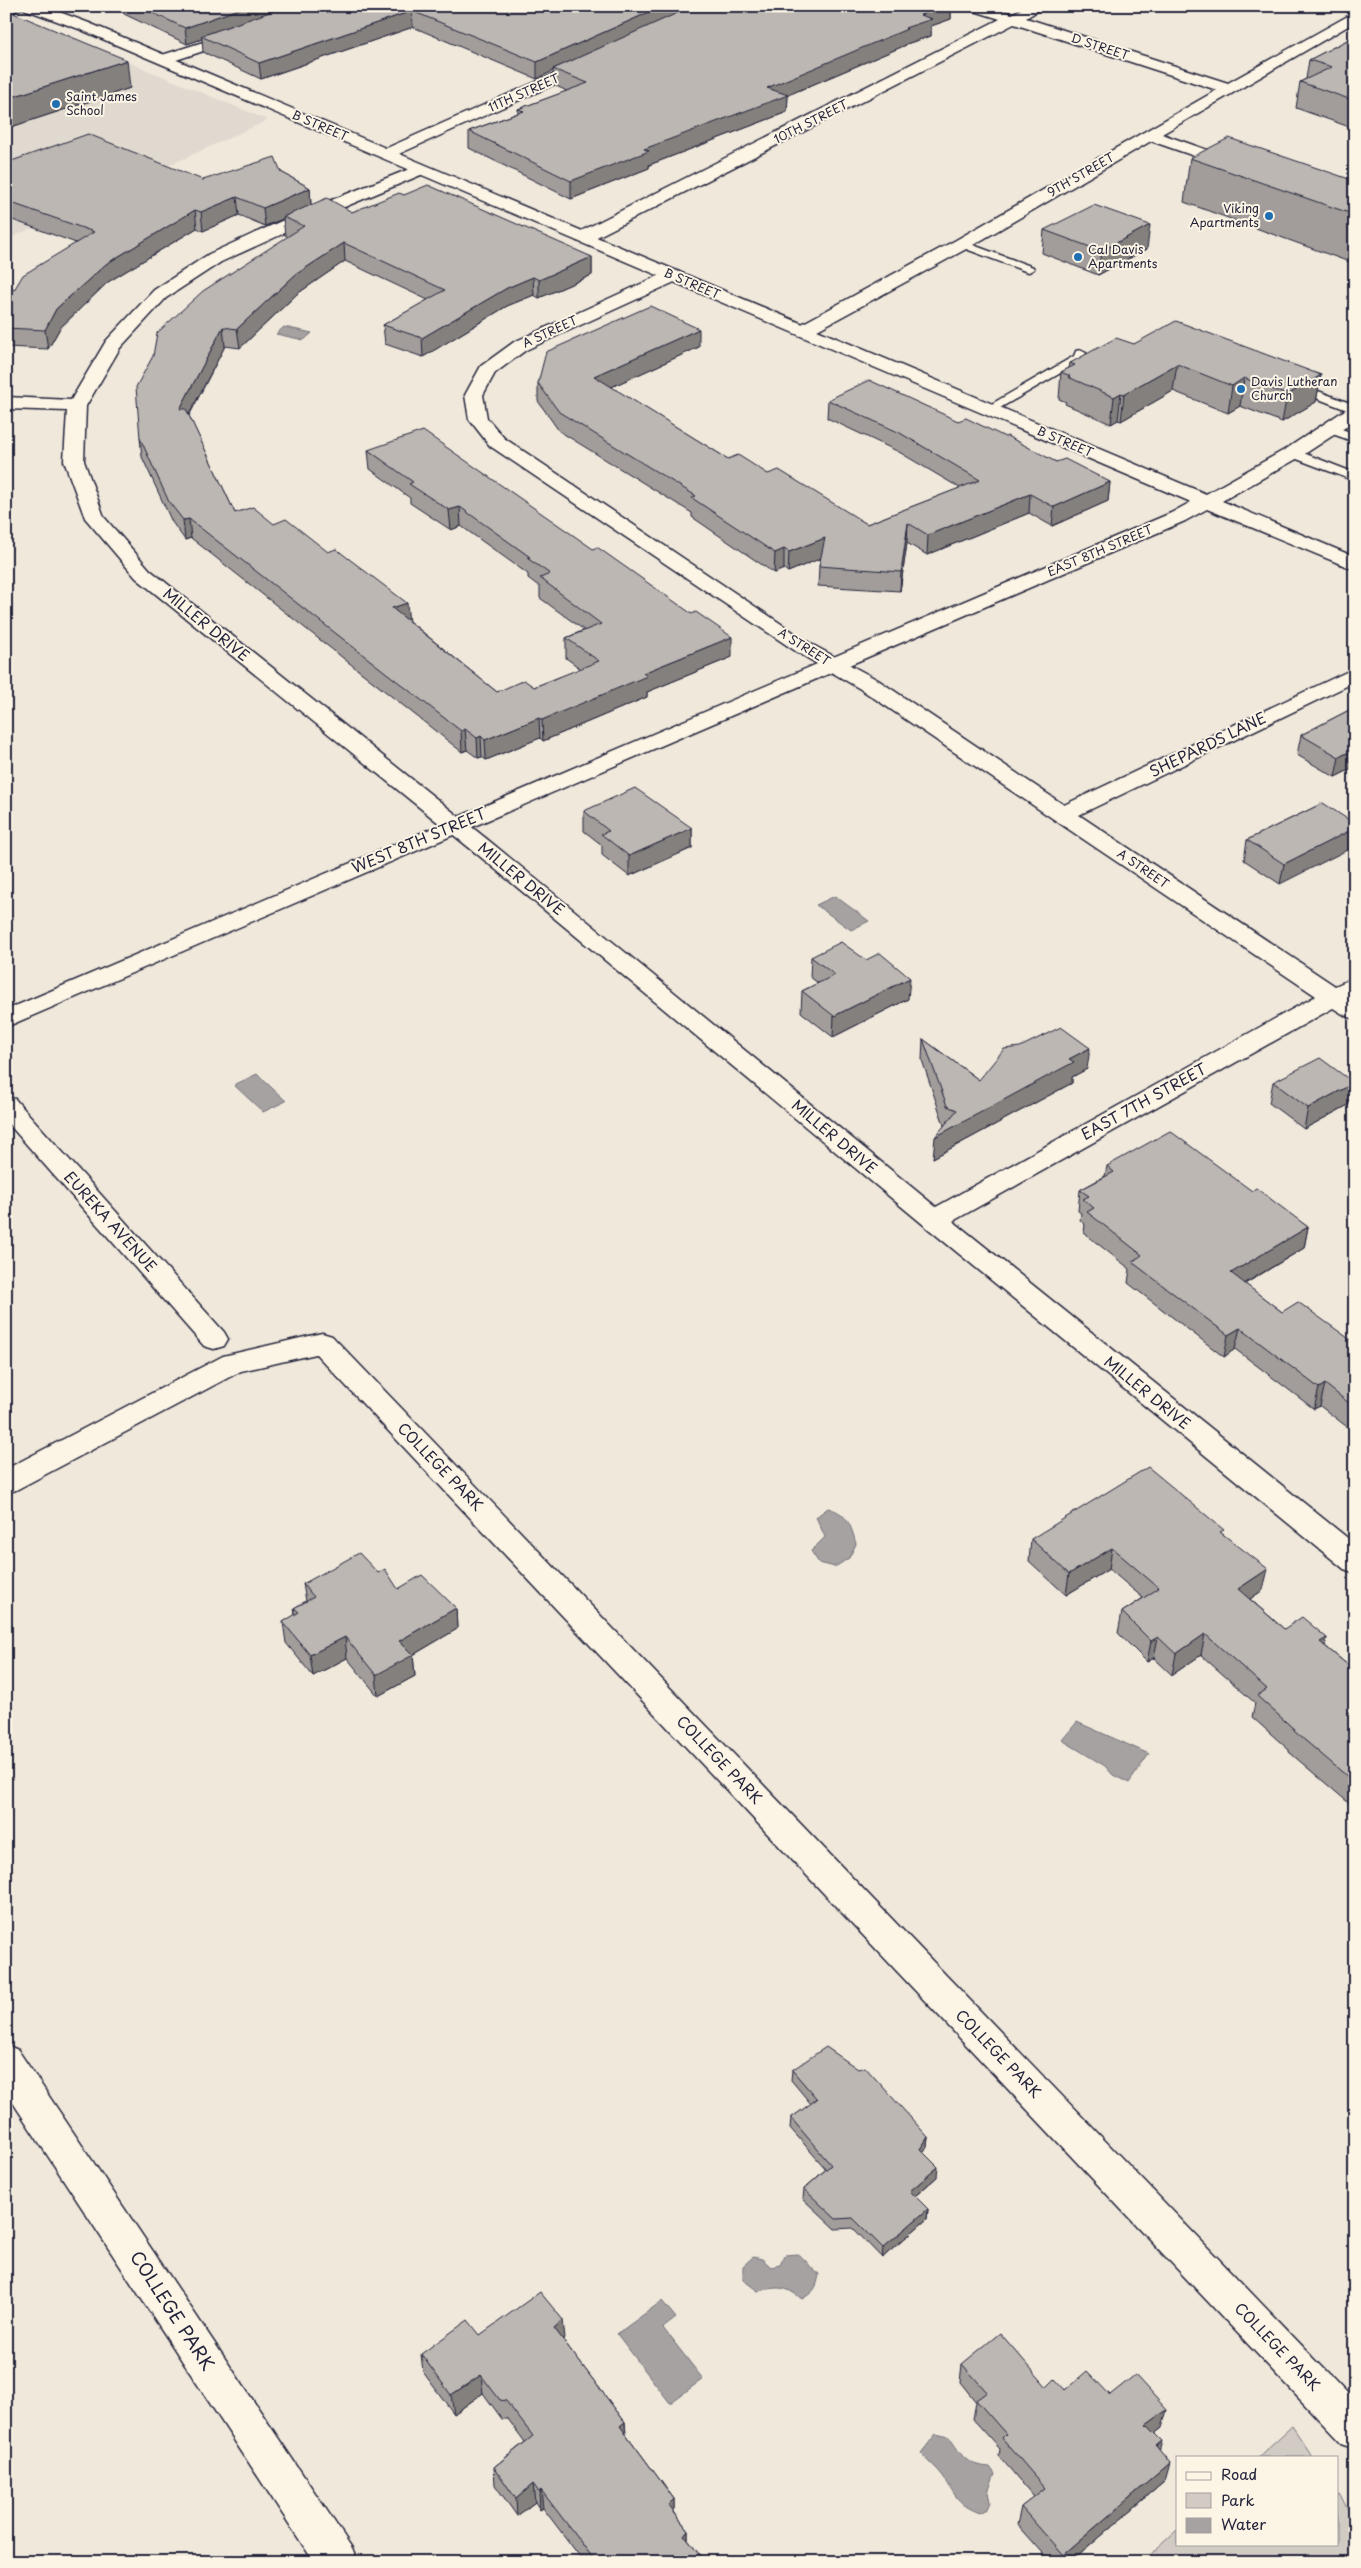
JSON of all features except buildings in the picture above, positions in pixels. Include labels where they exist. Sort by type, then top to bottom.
[{"type":"street","name":"B STREET","points":[[29,6],[84,26],[1355,564]]},
{"type":"street","name":"D STREET","points":[[973,6],[1228,88]]},
{"type":"street","name":"10TH STREET","points":[[583,237],[1038,6]]},
{"type":"street","name":"9TH STREET","points":[[804,330],[962,244],[1228,88],[1352,21]]},
{"type":"street","points":[[164,60],[254,29]]},
{"type":"street","name":"11TH STREET","points":[[386,154],[599,59]]},
{"type":"street","points":[[1149,135],[1253,171]]},
{"type":"street","name":"MILLER DRIVE","points":[[422,169],[305,217],[215,258],[160,294],[112,345],[77,406],[74,461],[95,518],[143,574],[455,825],[934,1220],[1355,1561]]},
{"type":"street","name":"A STREET","points":[[673,276],[520,346],[487,370],[474,395],[478,419],[497,442],[834,665],[870,685],[1061,815],[1344,991],[1355,1011]]},
{"type":"street","points":[[6,403],[77,406]]},
{"type":"street","name":"EAST 8TH STREET","points":[[834,665],[1178,517],[1293,453],[1331,429],[1355,410]]},
{"type":"street","name":"WEST 8TH STREET","points":[[6,1018],[834,665]]},
{"type":"street","name":"SHEPARDS LANE","points":[[1061,815],[1355,674]]},
{"type":"street","name":"EAST 7TH STREET","points":[[934,1220],[1344,991]]},
{"type":"street","name":"EUREKA AVENUE","points":[[6,1104],[214,1339]]},
{"type":"street","name":"COLLEGE PARK","points":[[6,1482],[233,1363],[322,1343],[1355,2429]]},
{"type":"street","name":"COLLEGE PARK","points":[[6,2061],[338,2562]]},
{"type":"lane","points":[[6,12],[23,6]]},
{"type":"lane","points":[[962,244],[1029,269]]},
{"type":"lane","points":[[989,409],[1065,368],[1079,358],[1080,353]]},
{"type":"lane","points":[[1282,381],[1355,410]]},
{"type":"lane","points":[[1331,429],[1355,438]]},
{"type":"lane","points":[[1293,453],[1355,477]]},
{"type":"path","points":[[6,156],[13,147]]},
{"type":"shaded area","points":[[6,14],[29,21],[268,120],[6,240]]},
{"type":"green space","points":[[1292,2426],[1312,2456],[1259,2456]]},
{"type":"green space","points":[[1338,2494],[1355,2519],[1355,2562],[1142,2562],[1176,2531],[1176,2546],[1338,2546]]},
{"type":"water","points":[[284,327],[312,333],[304,340],[276,334]]},
{"type":"water","points":[[835,896],[869,921],[851,930],[816,905]]},
{"type":"water","points":[[257,1074],[286,1101],[263,1112],[234,1085]]},
{"type":"water","points":[[828,1508],[840,1513],[844,1517],[852,1531],[856,1544],[849,1558],[835,1567],[819,1563],[811,1551],[825,1537],[816,1517]]},
{"type":"water","points":[[1077,1722],[1149,1754],[1129,1783],[1113,1775],[1105,1766],[1062,1740]]},
{"type":"water","points":[[797,2254],[819,2274],[814,2289],[802,2299],[790,2291],[781,2288],[758,2291],[743,2280],[743,2266],[753,2257],[762,2259],[771,2267],[780,2265],[785,2255]]},
{"type":"water","points":[[662,2301],[676,2318],[663,2328],[703,2379],[670,2403],[617,2334]]},
{"type":"water","points":[[936,2434],[949,2437],[969,2462],[990,2467],[995,2474],[988,2492],[990,2502],[987,2509],[980,2513],[961,2502],[941,2473],[921,2453]]},
{"type":"place","name":"Saint James School","points":[[56,104]]},
{"type":"place","name":"Viking Apartments","points":[[1269,216]]},
{"type":"place","name":"Cal Davis Apartments","points":[[1078,257]]},
{"type":"place","name":"Davis Lutheran Church","points":[[1241,389]]}]
